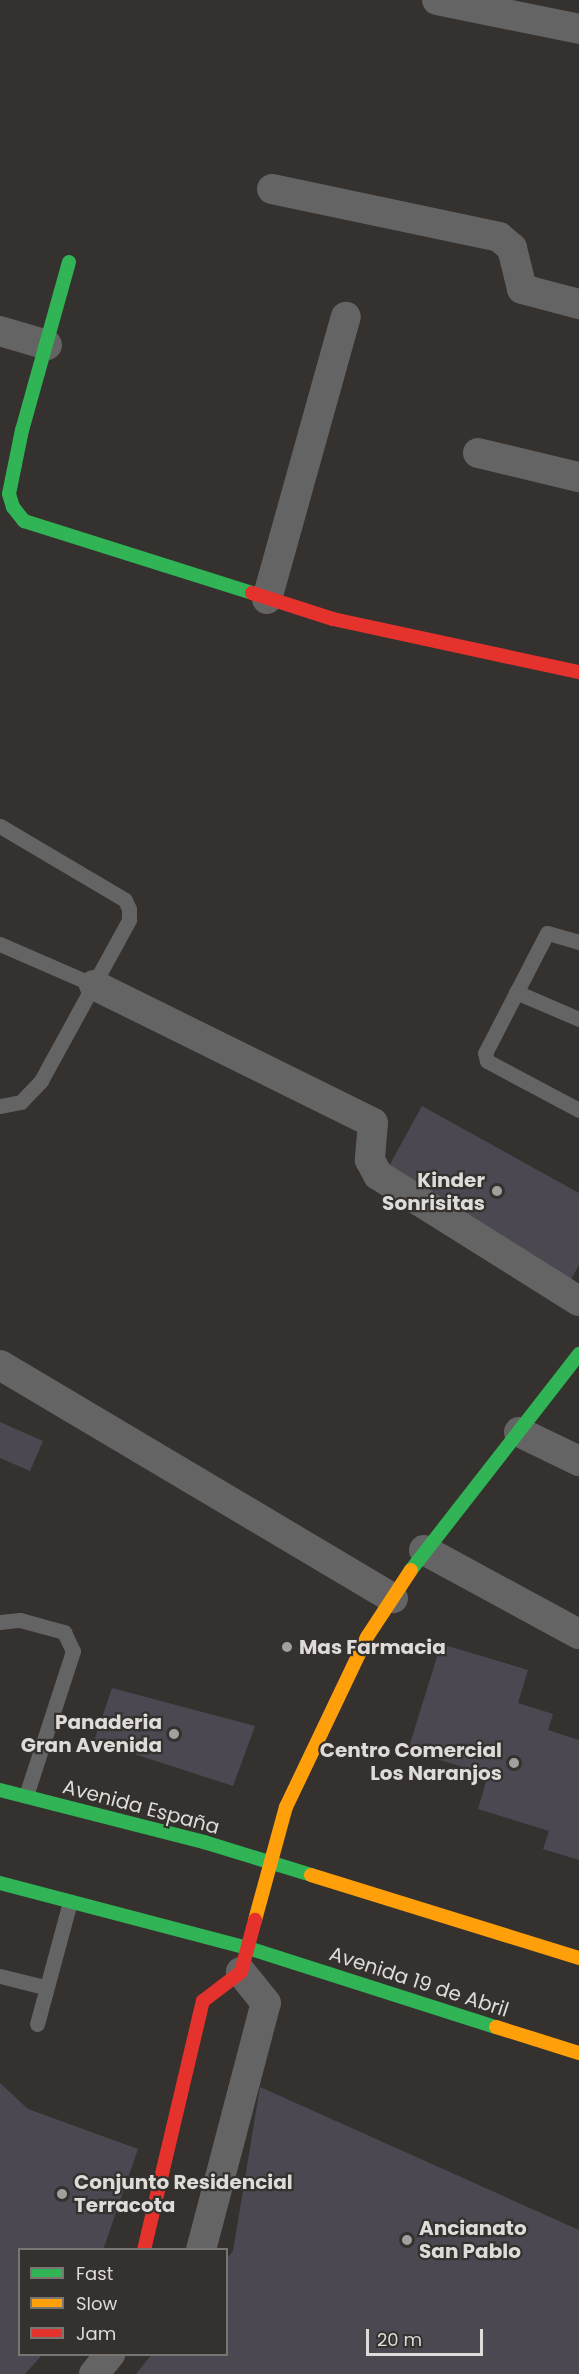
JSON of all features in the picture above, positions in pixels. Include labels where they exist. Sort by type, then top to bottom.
[{"type":"street","points":[[437,0],[579,28]]},
{"type":"street","points":[[272,189],[499,237],[512,248],[522,289],[579,304]]},
{"type":"street","points":[[69,262],[22,430],[9,494],[13,507],[24,521],[333,619],[579,672]]},
{"type":"street","points":[[267,599],[346,317]]},
{"type":"street","points":[[0,331],[47,345]]},
{"type":"street","points":[[478,453],[579,477]]},
{"type":"street","points":[[94,985],[373,1123],[370,1160],[378,1175],[579,1301]]},
{"type":"street","points":[[144,2248],[203,2001],[245,1960],[286,1807],[368,1637],[424,1550],[579,1354]]},
{"type":"street","points":[[0,1365],[393,1598]]},
{"type":"street","points":[[519,1432],[579,1461]]},
{"type":"street","points":[[424,1550],[579,1634]]},
{"type":"street","name":"Avenida España","points":[[0,1790],[204,1842],[270,1865]]},
{"type":"street","points":[[270,1865],[457,1918],[579,1958]]},
{"type":"street","points":[[0,1883],[70,1902],[245,1960],[266,2003],[202,2248]]},
{"type":"street","name":"Avenida 19 de Abril","points":[[245,1960],[579,2054]]},
{"type":"street","points":[[94,2374],[109,2356]]},
{"type":"lane","points":[[0,826],[125,900],[129,920],[41,1081],[21,1102],[0,1106]]},
{"type":"lane","points":[[579,942],[547,933],[485,1053],[487,1061],[579,1110]]},
{"type":"lane","points":[[0,944],[94,985]]},
{"type":"lane","points":[[516,992],[579,1020]]},
{"type":"lane","points":[[0,1622],[20,1620],[64,1632],[73,1651],[26,1796]]},
{"type":"lane","points":[[37,2024],[44,1987],[70,1902]]},
{"type":"lane","points":[[0,1976],[44,1987]]},
{"type":"building","points":[[422,1106],[579,1193],[579,1265],[565,1290],[378,1186]]},
{"type":"building","points":[[0,1422],[43,1441],[30,1471],[0,1458]]},
{"type":"building","name":"Centro Comercial Los Naranjos","points":[[441,1644],[528,1670],[518,1703],[553,1714],[548,1730],[579,1740],[579,1860],[543,1849],[549,1831],[478,1809],[488,1775],[408,1750]]},
{"type":"building","name":"Panaderia Gran Avenida","points":[[112,1688],[255,1726],[233,1786],[94,1741]]},
{"type":"building","name":"Conjunto Residencial Terracota","points":[[0,2083],[28,2109],[138,2149],[104,2248],[18,2248],[18,2356],[41,2356],[25,2374],[0,2374]]},
{"type":"building","name":"Ancianato San Pablo","points":[[260,2087],[579,2230],[579,2374],[136,2374],[150,2356],[228,2356],[228,2257],[233,2251]]},
{"type":"traffic: fast","points":[[69,262],[22,430],[9,494],[13,507],[24,521],[252,593]]},
{"type":"traffic: fast","points":[[411,1570],[579,1354]]},
{"type":"traffic: fast","points":[[0,1790],[204,1842],[311,1875]]},
{"type":"traffic: fast","points":[[0,1883],[248,1948],[496,2027]]},
{"type":"traffic: slow","points":[[255,1920],[286,1807],[367,1637],[411,1570]]},
{"type":"traffic: slow","points":[[311,1875],[579,1958]]},
{"type":"traffic: slow","points":[[496,2027],[579,2053]]},
{"type":"traffic: jam","points":[[252,593],[333,619],[579,672]]},
{"type":"traffic: jam","points":[[144,2248],[203,2001],[241,1972],[255,1920]]},
{"type":"place","name":"Kinder Sonrisitas","points":[[497,1191]]},
{"type":"place","name":"Mas Farmacia","points":[[287,1647]]},
{"type":"place","name":"Panaderia Gran Avenida","points":[[174,1734]]},
{"type":"place","name":"Centro Comercial Los Naranjos","points":[[514,1763]]},
{"type":"place","name":"Conjunto Residencial Terracota","points":[[62,2194]]},
{"type":"place","name":"Ancianato San Pablo","points":[[407,2240]]}]
